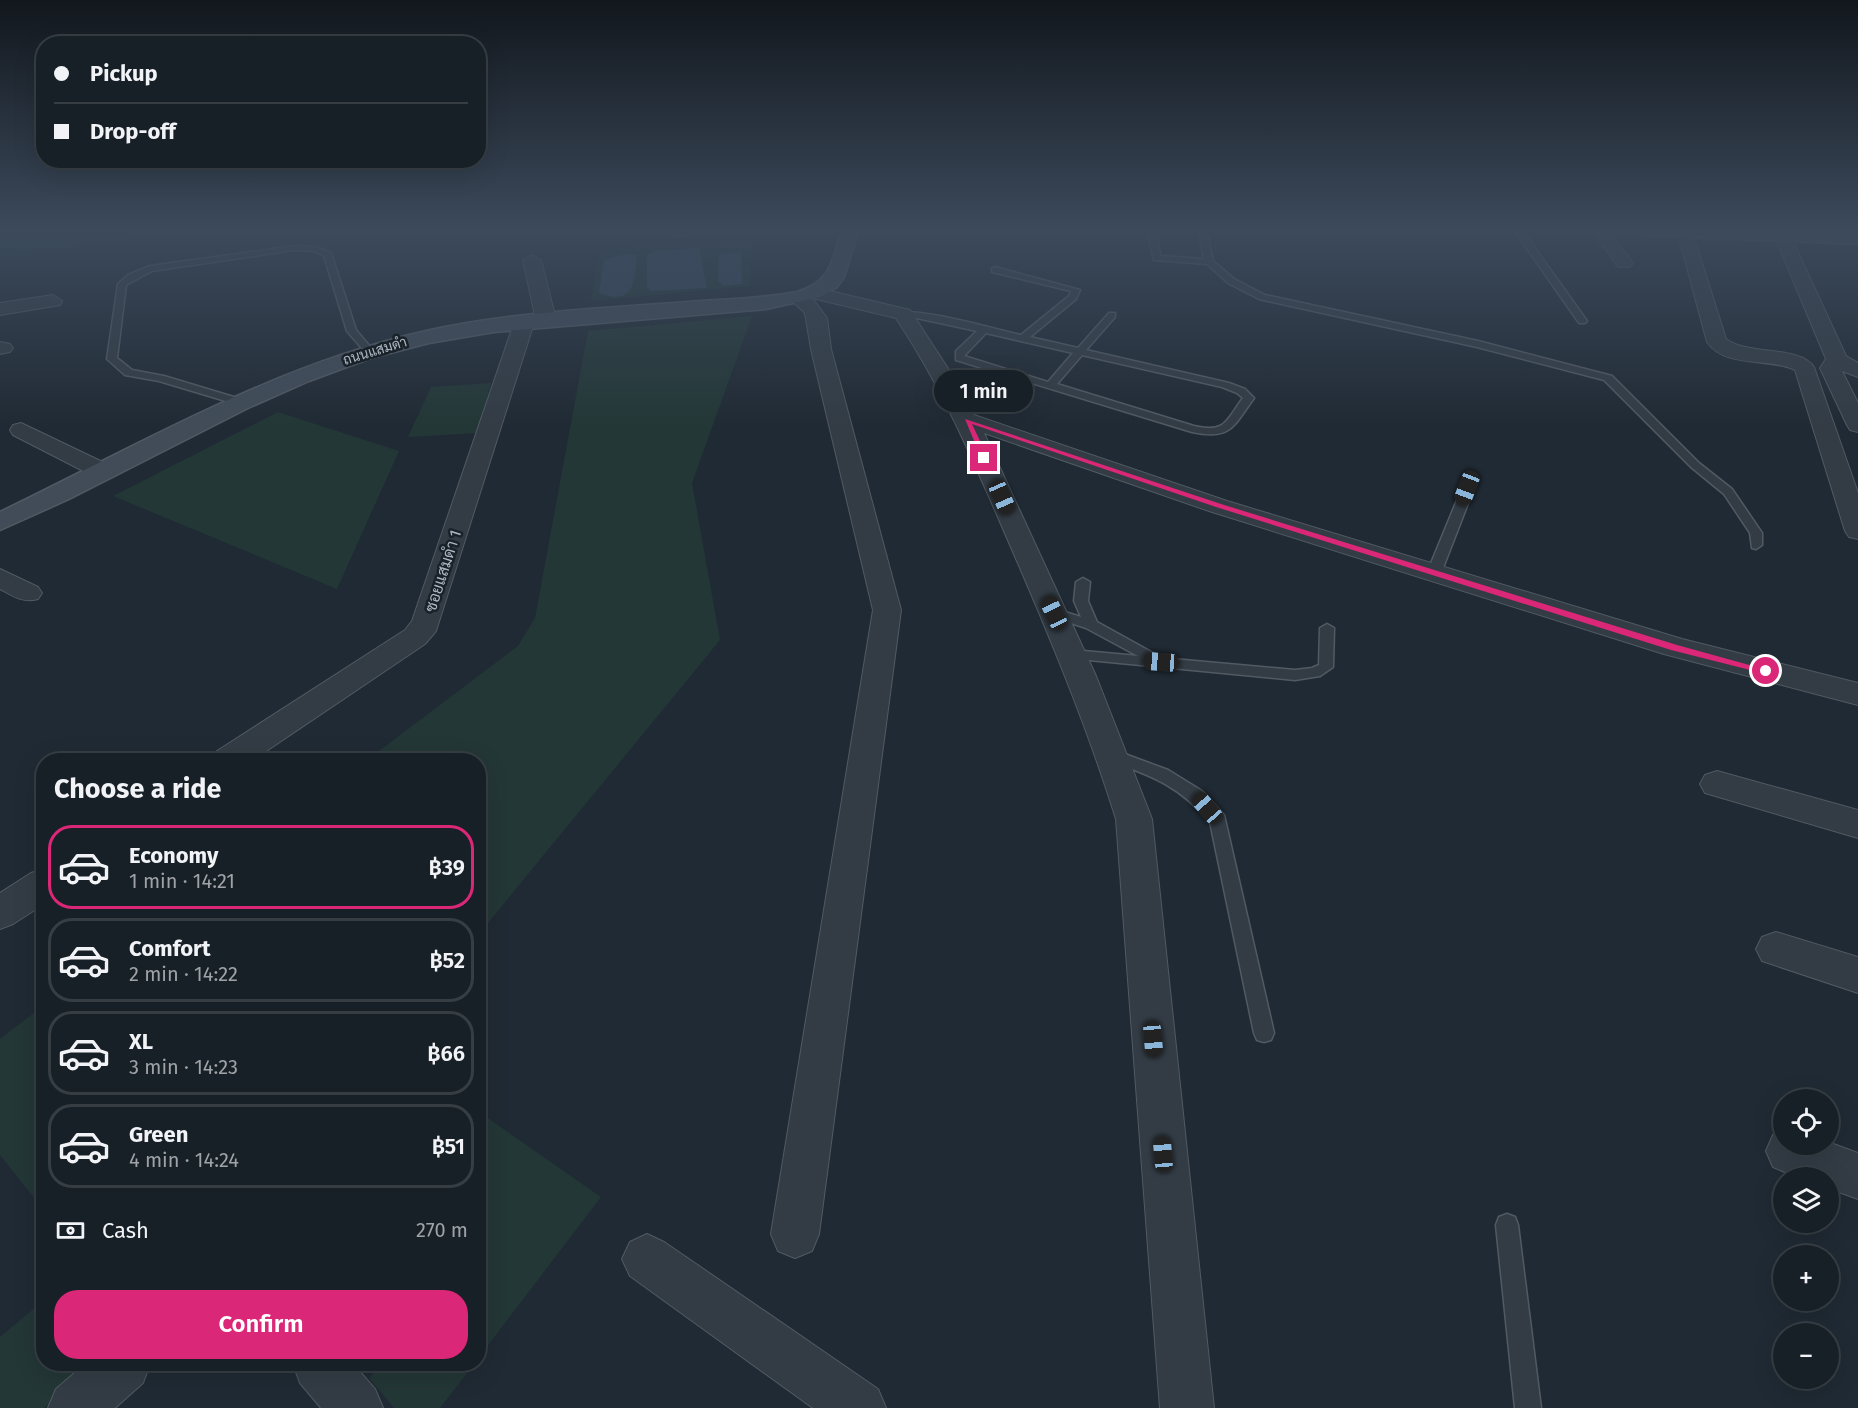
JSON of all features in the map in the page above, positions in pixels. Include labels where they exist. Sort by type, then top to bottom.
[{"type":"street","points":[[534,296],[535,322]]},
{"type":"street","name":"ถนนแสมดำ","points":[[0,522],[243,403],[303,376],[369,351],[447,332],[798,296]]},
{"type":"street","points":[[795,1234],[887,610],[821,349],[817,313],[805,296]]},
{"type":"street","points":[[809,296],[903,314],[924,344],[967,420],[1073,655],[1114,756],[1134,819],[1186,1408]]},
{"type":"street","points":[[1699,296],[1717,342],[1733,352],[1786,359],[1804,367],[1858,531]]},
{"type":"street","points":[[1809,296],[1844,375],[1858,424]]},
{"type":"street","points":[[0,309],[53,301]]},
{"type":"street","name":"ซอยแสมดำ 1","points":[[240,753],[415,637],[426,624],[535,322]]},
{"type":"street","points":[[1844,375],[1858,371]]},
{"type":"street","points":[[967,420],[1218,506],[1434,573],[1675,647],[1858,694]]},
{"type":"street","points":[[21,430],[104,472]]},
{"type":"street","points":[[0,578],[28,593]]},
{"type":"street","points":[[1717,784],[1858,824]]},
{"type":"street","points":[[0,913],[36,889]]},
{"type":"street","points":[[1776,949],[1858,975]]},
{"type":"street","points":[[1800,1155],[1858,1176]]},
{"type":"street","points":[[647,1259],[859,1408]]},
{"type":"street","points":[[75,1408],[116,1371]]},
{"type":"street","points":[[326,1371],[356,1408]]},
{"type":"lane","points":[[120,296],[112,359],[129,373],[160,378],[243,403]]},
{"type":"lane","points":[[341,296],[352,331],[369,351]]},
{"type":"lane","points":[[1023,338],[1074,296]]},
{"type":"lane","points":[[1259,296],[1478,345],[1608,378],[1695,465],[1728,492],[1756,533],[1756,545]]},
{"type":"lane","points":[[1564,296],[1582,321]]},
{"type":"lane","points":[[903,314],[926,316],[985,329],[1225,385],[1241,391],[1249,398],[1224,430],[1212,433],[1049,387],[959,358],[959,353],[985,329]]},
{"type":"lane","points":[[1049,387],[1112,315]]},
{"type":"lane","points":[[1434,573],[1467,488]]},
{"type":"lane","points":[[1083,582],[1081,601],[1091,625]]},
{"type":"lane","points":[[1054,613],[1091,625],[1161,662]]},
{"type":"lane","points":[[1073,655],[1295,675],[1315,673],[1326,667],[1327,628]]},
{"type":"lane","points":[[1114,756],[1162,774],[1196,795],[1218,820],[1264,1033]]},
{"type":"lane","points":[[1507,1225],[1528,1408]]},
{"type":"green space","points":[[592,296],[647,296],[591,301]]},
{"type":"green space","points":[[752,316],[692,483],[720,640],[486,925],[486,753],[376,753],[518,646],[535,618],[588,331]]},
{"type":"green space","points":[[491,383],[478,433],[408,437],[431,387]]},
{"type":"green space","points":[[278,412],[399,451],[337,589],[113,496]]},
{"type":"green space","points":[[36,1011],[36,1200],[0,1155],[0,1039]]},
{"type":"green space","points":[[486,1117],[601,1197],[486,1348]]},
{"type":"green space","points":[[36,1307],[36,1371],[88,1371],[44,1408],[0,1408],[0,1337]]},
{"type":"green space","points":[[376,1371],[469,1371],[440,1408],[394,1408],[369,1378]]},
{"type":"route","points":[[984,458],[967,420],[1218,506],[1675,647],[1766,671]]}]
